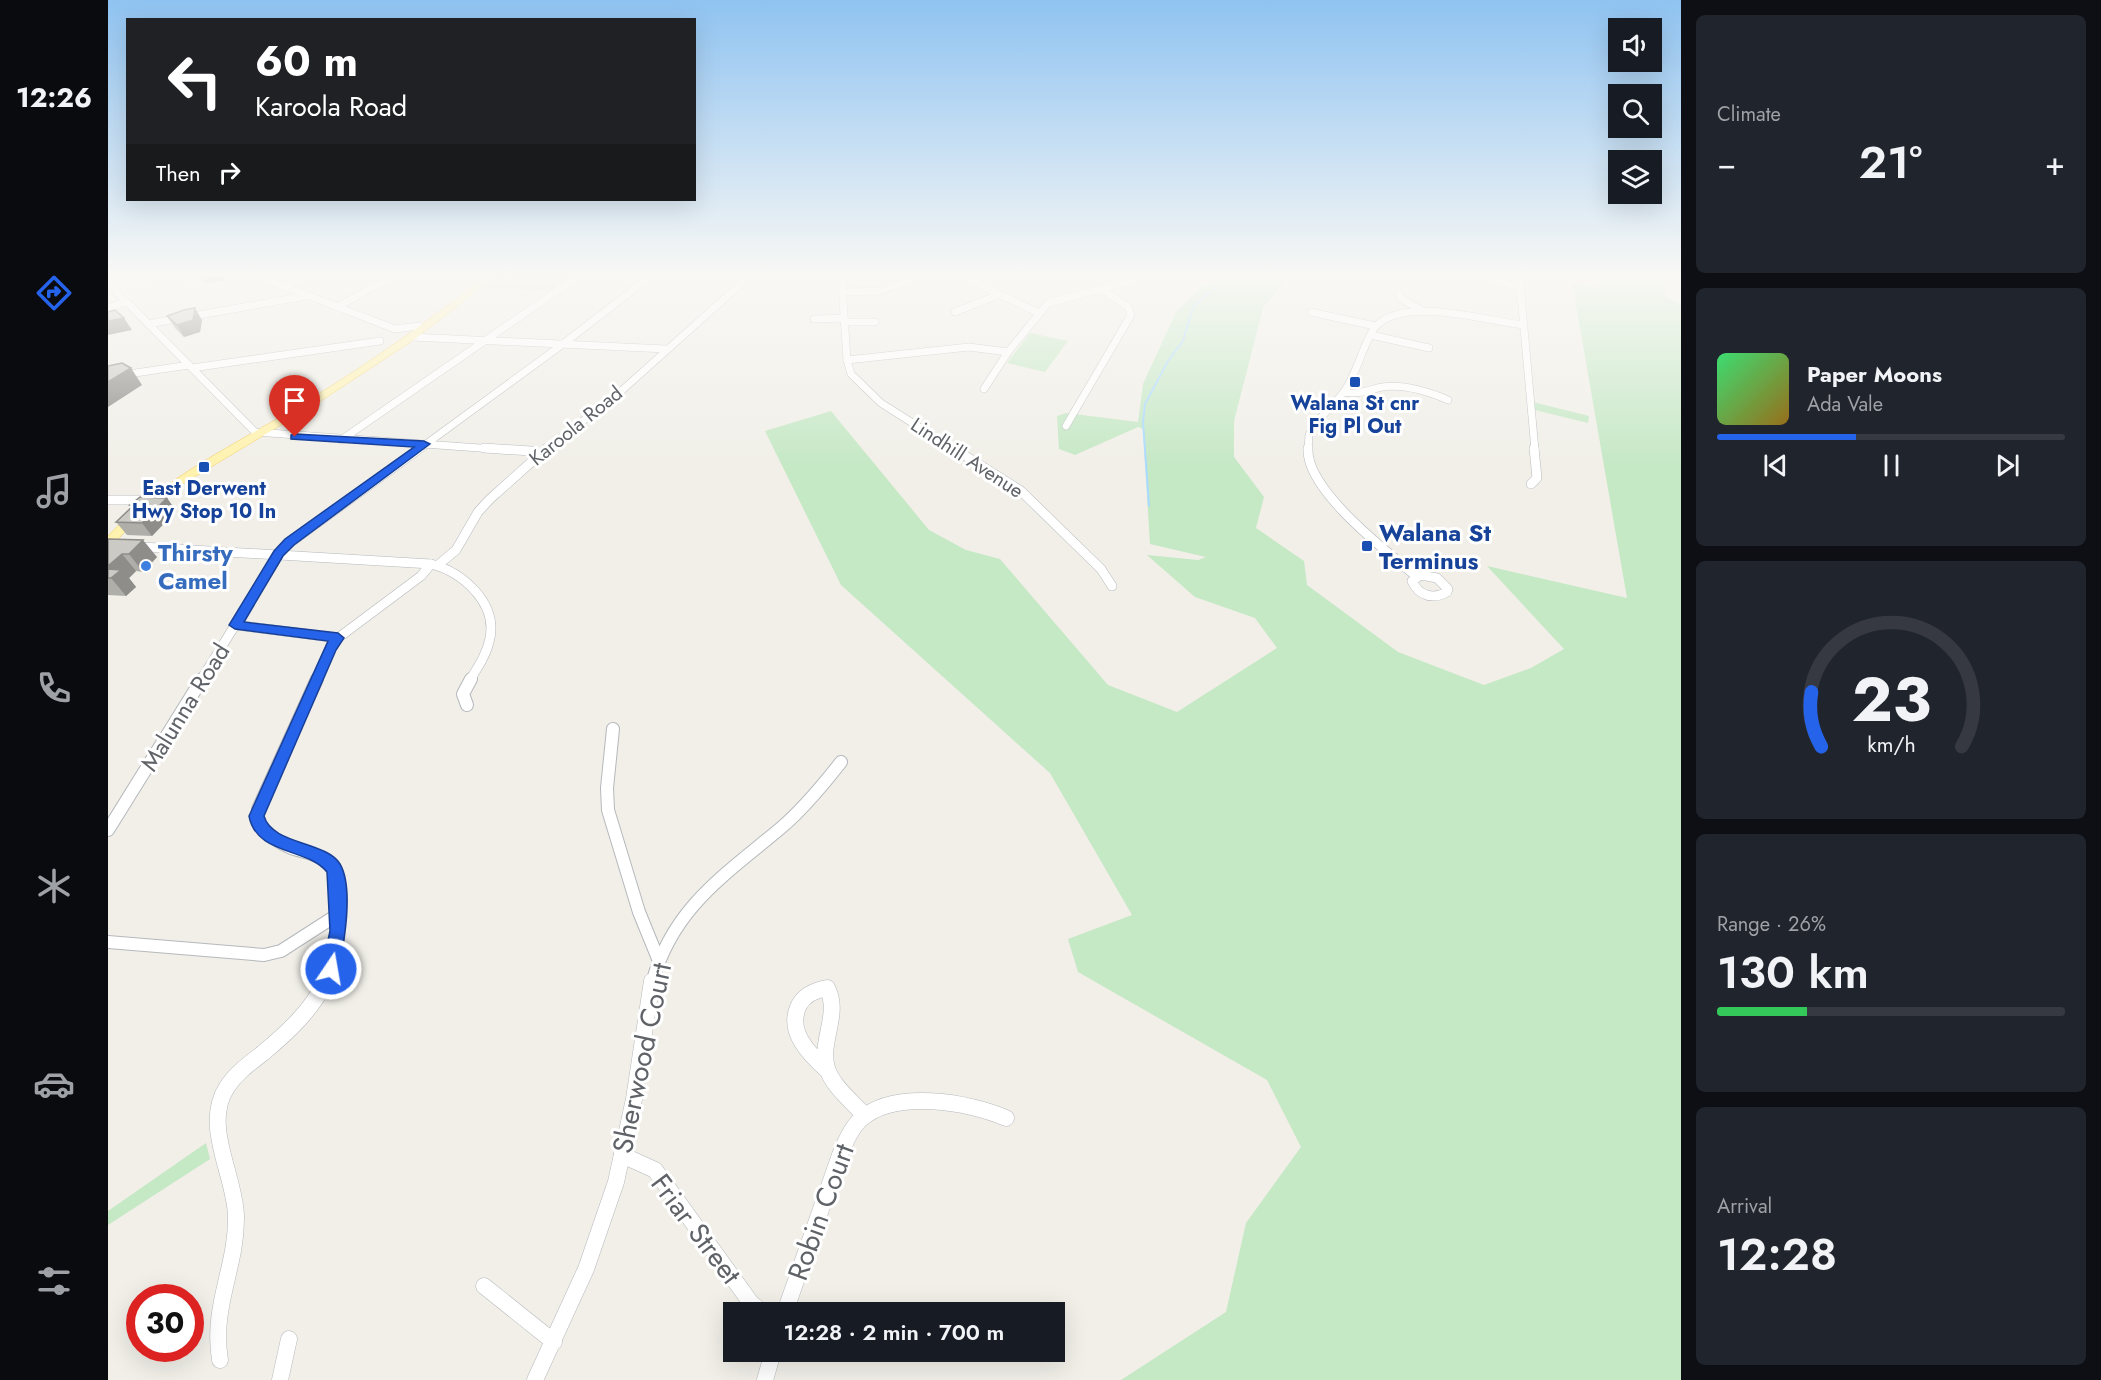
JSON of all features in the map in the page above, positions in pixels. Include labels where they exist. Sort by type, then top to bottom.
[{"type":"main road","points":[[108,533],[142,500],[174,477],[258,433],[403,337]]},
{"type":"main road","points":[[108,544],[133,516],[165,490],[411,337]]},
{"type":"street","points":[[161,337],[258,433],[531,451]]},
{"type":"street","points":[[419,337],[666,349]]},
{"type":"street","points":[[341,440],[491,337]]},
{"type":"street","name":"Malunna Road","points":[[108,830],[279,554],[290,542],[572,337]]},
{"type":"street","name":"Karoola Road","points":[[220,1360],[216,1345],[217,1322],[236,1234],[236,1216],[219,1128],[217,1113],[220,1101],[235,1077],[291,1030],[318,999],[325,987],[335,950],[337,878],[334,869],[328,861],[316,855],[285,846],[258,823],[257,816],[330,649],[338,638],[456,550],[484,504],[543,451],[618,393],[679,337]]},
{"type":"street","name":"Lindhill Avenue","points":[[845,337],[847,360],[854,379],[871,396],[1021,491],[1101,569],[1112,586]]},
{"type":"street","points":[[984,389],[1020,337]]},
{"type":"street","points":[[1066,426],[1118,337]]},
{"type":"street","points":[[1370,337],[1344,392],[1315,425],[1309,436],[1308,453],[1311,467],[1332,499],[1416,576]]},
{"type":"street","points":[[1382,337],[1429,348]]},
{"type":"street","points":[[1525,337],[1537,478],[1531,484]]},
{"type":"street","points":[[108,377],[380,341]]},
{"type":"street","points":[[847,360],[969,346],[1008,352]]},
{"type":"street","points":[[1344,392],[1359,395],[1379,388],[1403,387],[1424,391],[1448,400]]},
{"type":"street","points":[[108,500],[142,500]]},
{"type":"street","points":[[108,544],[435,565],[460,576],[476,591],[490,624],[488,644],[463,694],[467,705]]},
{"type":"street","points":[[235,625],[338,638]]},
{"type":"street","points":[[613,729],[607,788],[608,810],[639,912],[659,961]]},
{"type":"street","name":"Sherwood Court","points":[[535,1380],[554,1342],[599,1230],[622,1155],[638,1075],[646,1006],[659,961],[669,939],[693,902],[805,805],[841,762]]},
{"type":"street","points":[[108,942],[264,955],[281,951],[337,915]]},
{"type":"street","name":"Robin Court","points":[[827,1070],[826,1041],[832,996],[827,988],[818,989],[802,1001],[795,1020],[796,1031],[804,1046],[865,1116]]},
{"type":"street","name":"Robin Court","points":[[789,1302],[840,1155],[848,1137],[865,1116],[886,1107],[917,1102],[970,1104],[989,1109],[1006,1118]]},
{"type":"street","name":"Friar Street","points":[[622,1155],[655,1170],[750,1302]]},
{"type":"street","points":[[484,1286],[554,1342]]},
{"type":"street","points":[[280,1380],[289,1339]]},
{"type":"street","points":[[765,1380],[770,1362]]},
{"type":"green space","points":[[1027,337],[1051,337],[1068,341],[1045,372],[1007,363]]},
{"type":"green space","points":[[1164,337],[1255,337],[1234,421],[1234,457],[1264,497],[1256,528],[1304,561],[1307,585],[1398,652],[1484,685],[1531,668],[1564,649],[1487,566],[1627,598],[1582,337],[1681,337],[1681,1380],[1121,1380],[1226,1312],[1246,1223],[1301,1147],[1267,1080],[1078,972],[1068,939],[1132,915],[1050,773],[841,585],[765,431],[831,411],[929,530],[966,550],[1000,559],[1108,685],[1177,712],[1277,648],[1255,618],[1195,597],[1147,555],[1198,560],[1206,557],[1150,544],[1143,429],[1138,427],[1075,455],[1059,449],[1057,416],[1066,413],[1138,422],[1143,384]]},
{"type":"green space","points":[[1533,402],[1589,416],[1588,423],[1535,410]]},
{"type":"green space","points":[[206,1143],[210,1159],[108,1225],[108,1211]]},
{"type":"building","points":[[122,363],[131,368],[108,382],[108,366]]},
{"type":"building","points":[[140,497],[167,498],[142,523],[116,522],[134,505],[130,505]]},
{"type":"building","points":[[108,539],[143,540],[129,554],[122,554],[108,566]]},
{"type":"building","points":[[108,569],[121,570],[108,578]]},
{"type":"waterway","points":[[1149,506],[1143,422],[1145,404],[1168,361],[1184,337]]},
{"type":"place","name":"Walana St cnr Fig Pl Out","points":[[1355,382]]},
{"type":"place","name":"East Derwent Hwy Stop 10 In","points":[[204,467]]},
{"type":"place","name":"Walana St Terminus","points":[[1367,546]]},
{"type":"place","name":"Thirsty Camel","points":[[146,566]]},
{"type":"route","points":[[295,437],[424,444],[283,548],[235,625],[338,638],[330,649],[258,809],[257,816],[258,823],[285,846],[316,855],[328,861],[334,869],[337,878],[338,931],[331,969]]}]
